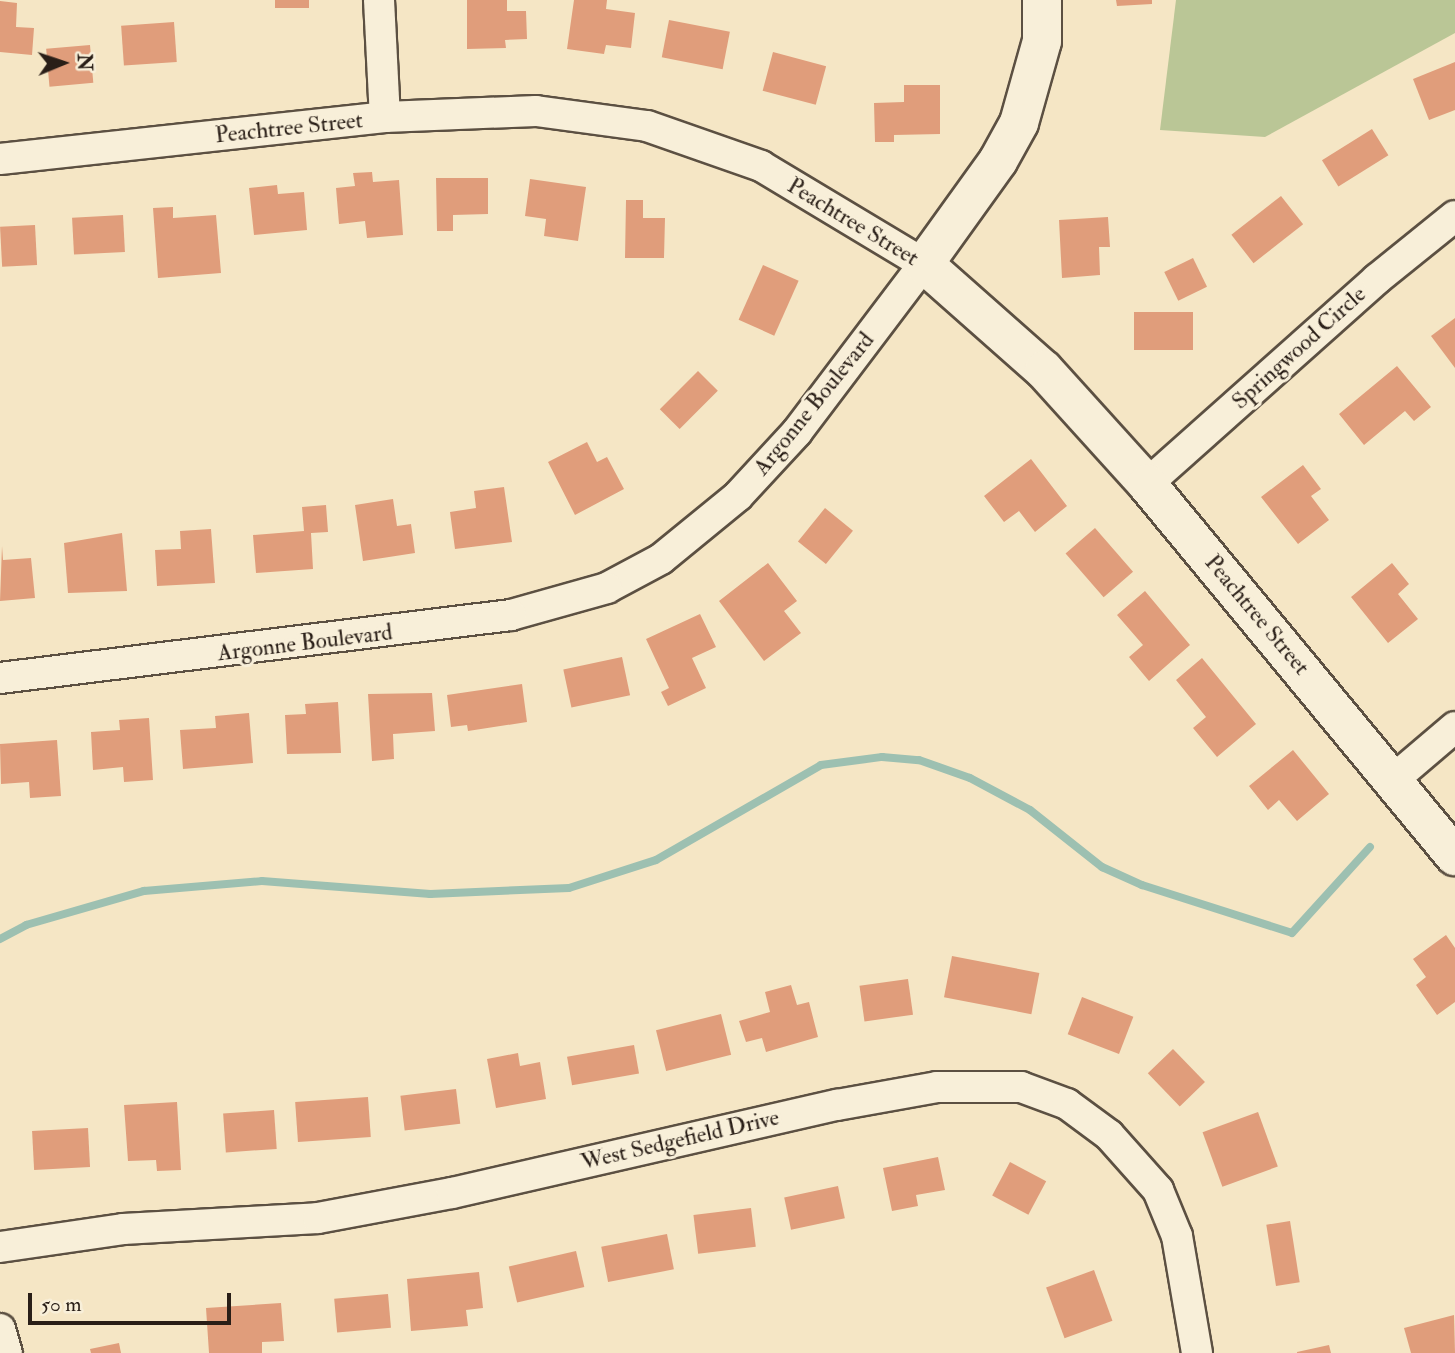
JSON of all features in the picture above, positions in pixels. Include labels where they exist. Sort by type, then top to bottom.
[{"type":"street","points":[[379,0],[385,117]]},
{"type":"street","name":"Argonne Boulevard","points":[[0,678],[512,615],[607,588],[661,559],[738,496],[797,432],[999,161],[1019,123],[1042,41],[1042,0]]},
{"type":"street","name":"Peachtree Street","points":[[0,159],[385,117],[536,111],[648,126],[761,166],[924,264],[1044,370],[1147,484],[1394,779],[1455,856]]},
{"type":"street","name":"Springwood Circle","points":[[1147,484],[1377,279],[1455,216]]},
{"type":"street","points":[[1394,779],[1455,727]]},
{"type":"street","name":"West Sedgefield Drive","points":[[0,1247],[123,1229],[318,1218],[452,1194],[837,1105],[937,1087],[1021,1087],[1067,1104],[1109,1135],[1158,1190],[1177,1236],[1197,1353]]},
{"type":"street","points":[[0,1329],[7,1353]]},
{"type":"green space","points":[[1176,0],[1455,0],[1455,33],[1265,137],[1160,130]]},
{"type":"building","points":[[275,0],[309,0],[309,8],[275,8]]},
{"type":"building","points":[[467,0],[507,0],[507,11],[526,11],[527,39],[505,40],[506,48],[467,49]]},
{"type":"building","points":[[574,0],[607,0],[606,9],[635,13],[631,48],[606,45],[604,54],[567,49]]},
{"type":"building","points":[[1116,0],[1152,0],[1152,4],[1117,6]]},
{"type":"building","points":[[0,1],[17,3],[16,27],[34,28],[32,55],[0,52]]},
{"type":"building","points":[[669,20],[730,32],[723,69],[662,57]]},
{"type":"building","points":[[174,22],[177,62],[124,66],[121,26]]},
{"type":"building","points":[[90,45],[93,83],[49,87],[46,49]]},
{"type":"building","points":[[773,52],[826,66],[816,105],[763,91]]},
{"type":"building","points":[[1455,62],[1455,110],[1429,120],[1413,79]]},
{"type":"building","points":[[904,85],[940,85],[940,134],[894,135],[894,142],[875,142],[874,103],[904,102]]},
{"type":"building","points":[[1372,129],[1388,155],[1338,187],[1322,160]]},
{"type":"building","points":[[372,172],[373,182],[399,180],[403,235],[367,238],[365,221],[339,224],[336,188],[355,186],[353,173]]},
{"type":"building","points":[[436,178],[488,178],[488,214],[453,215],[453,231],[437,231]]},
{"type":"building","points":[[530,179],[586,187],[578,241],[544,236],[546,219],[525,216]]},
{"type":"building","points":[[277,185],[278,194],[304,192],[307,230],[254,235],[249,188]]},
{"type":"building","points":[[1281,196],[1303,224],[1254,263],[1231,235]]},
{"type":"building","points":[[626,200],[643,200],[643,218],[665,218],[664,258],[625,258]]},
{"type":"building","points":[[173,207],[173,218],[216,215],[221,273],[158,278],[153,208]]},
{"type":"building","points":[[123,215],[125,252],[74,255],[72,218]]},
{"type":"building","points":[[1108,217],[1110,247],[1099,247],[1100,275],[1062,278],[1059,220]]},
{"type":"building","points":[[35,225],[37,265],[2,267],[0,227]]},
{"type":"building","points":[[1193,258],[1207,287],[1178,301],[1164,272]]},
{"type":"building","points":[[763,265],[799,281],[774,336],[739,320]]},
{"type":"building","points":[[1134,312],[1193,312],[1193,350],[1134,350]]},
{"type":"building","points":[[1455,318],[1455,368],[1431,336]]},
{"type":"building","points":[[1397,366],[1431,407],[1414,421],[1405,411],[1364,445],[1339,414]]},
{"type":"building","points":[[698,371],[718,391],[680,429],[660,409]]},
{"type":"building","points":[[587,442],[597,462],[607,457],[624,489],[575,515],[548,462]]},
{"type":"building","points":[[1031,459],[1067,506],[1035,532],[1019,511],[1004,522],[984,496]]},
{"type":"building","points":[[1303,465],[1321,489],[1311,496],[1329,520],[1298,544],[1261,497]]},
{"type":"building","points":[[504,487],[512,542],[455,549],[450,512],[476,508],[474,491]]},
{"type":"building","points":[[393,499],[397,526],[411,524],[415,553],[363,561],[355,505]]},
{"type":"building","points":[[326,505],[328,532],[311,533],[313,569],[256,573],[253,535],[304,531],[302,507]]},
{"type":"building","points":[[825,508],[853,531],[826,564],[798,541]]},
{"type":"building","points":[[1095,528],[1133,572],[1104,597],[1066,554]]},
{"type":"building","points":[[211,529],[215,583],[157,586],[155,550],[181,549],[180,531]]},
{"type":"building","points":[[122,533],[127,591],[68,593],[64,543]]},
{"type":"building","points":[[2,546],[3,560],[31,558],[35,598],[0,601]]},
{"type":"building","points":[[768,563],[797,601],[784,611],[801,633],[764,661],[719,601]]},
{"type":"building","points":[[1392,563],[1409,584],[1398,594],[1418,619],[1388,643],[1351,597]]},
{"type":"building","points":[[1145,591],[1190,645],[1149,681],[1129,657],[1143,645],[1117,615]]},
{"type":"building","points":[[700,614],[716,647],[692,658],[706,688],[668,706],[661,692],[669,688],[646,639]]},
{"type":"building","points":[[622,657],[630,695],[571,708],[563,669]]},
{"type":"building","points":[[1202,658],[1256,724],[1217,757],[1193,728],[1206,717],[1176,680]]},
{"type":"building","points":[[522,684],[527,722],[468,731],[467,725],[451,727],[447,695]]},
{"type":"building","points":[[432,693],[435,731],[393,734],[394,759],[372,761],[368,694]]},
{"type":"building","points":[[338,702],[341,753],[287,754],[285,715],[306,714],[305,704]]},
{"type":"building","points":[[249,713],[253,763],[183,769],[180,730],[216,728],[215,716]]},
{"type":"building","points":[[149,718],[153,780],[124,782],[123,767],[93,770],[91,732],[120,730],[119,720]]},
{"type":"building","points":[[57,740],[61,796],[30,798],[29,782],[1,784],[0,744]]},
{"type":"building","points":[[1293,750],[1329,794],[1297,821],[1279,800],[1268,810],[1249,786]]},
{"type":"building","points":[[1446,935],[1455,948],[1455,1002],[1437,1015],[1416,985],[1426,977],[1413,959]]},
{"type":"building","points":[[952,956],[1039,973],[1031,1014],[944,997]]},
{"type":"building","points":[[908,979],[913,1015],[864,1021],[859,986]]},
{"type":"building","points":[[791,985],[797,1005],[809,1002],[818,1037],[766,1052],[762,1038],[746,1042],[739,1021],[770,1012],[765,992]]},
{"type":"building","points":[[1082,997],[1133,1017],[1119,1054],[1068,1034]]},
{"type":"building","points":[[721,1014],[731,1055],[666,1071],[656,1030]]},
{"type":"building","points":[[634,1045],[639,1074],[572,1085],[567,1057]]},
{"type":"building","points":[[1173,1049],[1205,1082],[1180,1106],[1148,1073]]},
{"type":"building","points":[[518,1053],[520,1066],[540,1062],[546,1099],[496,1108],[487,1059]]},
{"type":"building","points":[[456,1089],[460,1124],[405,1131],[400,1096]]},
{"type":"building","points":[[368,1097],[371,1137],[298,1142],[295,1102]]},
{"type":"building","points":[[177,1102],[181,1170],[157,1171],[156,1160],[128,1161],[124,1105]]},
{"type":"building","points":[[274,1110],[277,1149],[226,1152],[223,1114]]},
{"type":"building","points":[[1258,1112],[1278,1167],[1222,1187],[1203,1132]]},
{"type":"building","points":[[88,1128],[90,1167],[34,1170],[32,1131]]},
{"type":"building","points":[[938,1157],[945,1190],[916,1195],[918,1206],[892,1211],[883,1168]]},
{"type":"building","points":[[1010,1162],[1046,1181],[1028,1215],[992,1196]]},
{"type":"building","points":[[838,1186],[845,1218],[791,1230],[784,1197]]},
{"type":"building","points":[[751,1208],[756,1247],[698,1254],[693,1215]]},
{"type":"building","points":[[1290,1221],[1300,1282],[1276,1286],[1266,1225]]},
{"type":"building","points":[[667,1234],[674,1269],[608,1282],[601,1247]]},
{"type":"building","points":[[576,1251],[584,1287],[517,1303],[509,1267]]},
{"type":"building","points":[[1094,1270],[1112,1321],[1065,1338],[1046,1287]]},
{"type":"building","points":[[479,1272],[483,1308],[466,1310],[468,1326],[411,1331],[407,1279]]},
{"type":"building","points":[[388,1294],[391,1328],[337,1333],[334,1299]]},
{"type":"building","points":[[281,1303],[284,1341],[262,1342],[262,1353],[209,1353],[206,1308]]},
{"type":"building","points":[[1454,1315],[1455,1353],[1411,1353],[1404,1328]]},
{"type":"building","points":[[119,1343],[121,1353],[91,1353],[90,1349]]},
{"type":"building","points":[[1329,1345],[1331,1353],[1297,1353],[1297,1352]]},
{"type":"waterway","points":[[0,939],[26,925],[144,891],[262,881],[430,894],[569,888],[656,860],[821,765],[882,757],[919,760],[970,778],[1030,810],[1102,867],[1142,885],[1292,933],[1370,847]]}]
